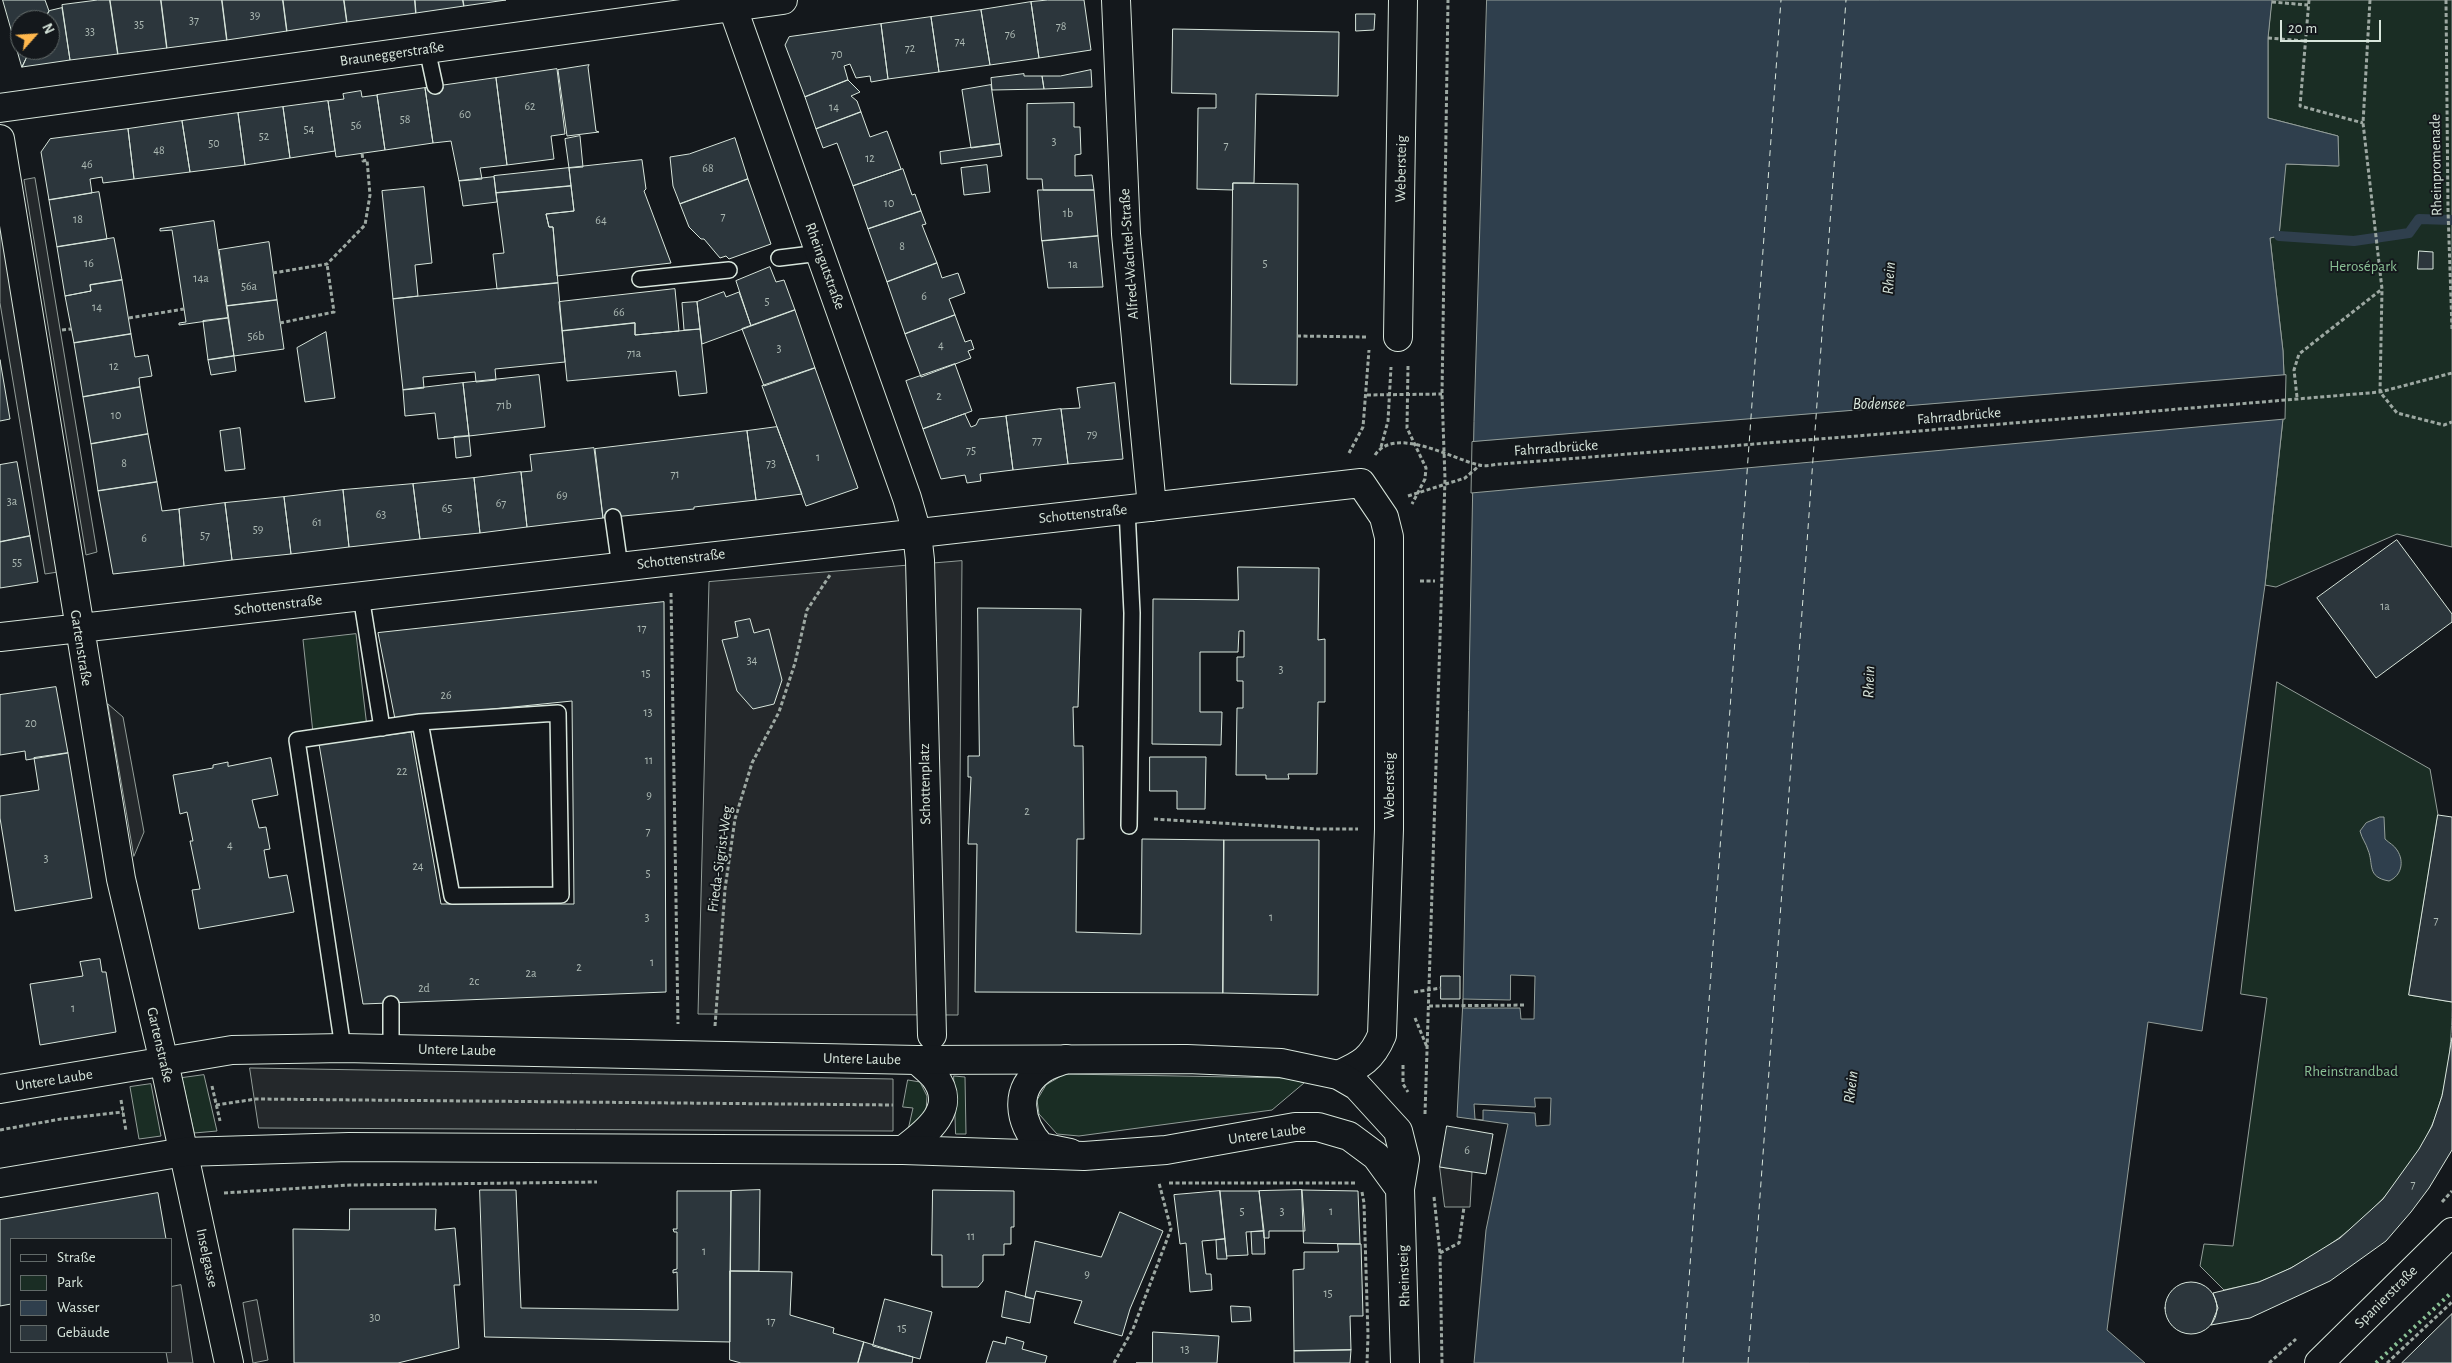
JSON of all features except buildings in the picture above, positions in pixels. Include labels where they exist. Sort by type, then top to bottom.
[{"type":"street","name":"Brauneggerstraße","points":[[0,108],[427,49],[731,4],[783,0]]},
{"type":"street","name":"Alfred-Wachtel-Straße","points":[[1116,0],[1140,508]]},
{"type":"street","name":"Webersteig","points":[[1398,337],[1403,0]]},
{"type":"street","name":"Rheingutstraße","points":[[731,4],[904,489],[917,533]]},
{"type":"street","name":"Gartenstraße","points":[[0,139],[78,628],[121,879],[184,1152]]},
{"type":"street","name":"Schottenstraße","points":[[0,637],[620,567],[667,560],[1354,484]]},
{"type":"street","name":"Webersteig","points":[[1338,1075],[1360,1066],[1373,1054],[1382,1035],[1389,829],[1389,536],[1384,517],[1354,484]]},
{"type":"street","name":"Schottenplatz","points":[[917,533],[920,560],[932,1035]]},
{"type":"street","name":"Untere Laube","points":[[0,1089],[232,1050],[343,1048],[916,1060],[1187,1059],[1281,1063],[1338,1075],[1356,1086],[1398,1132],[1405,1159],[1400,1189]]},
{"type":"street","name":"Untere Laube","points":[[1066,1059],[1045,1067],[1029,1082],[1022,1104],[1022,1116],[1031,1136],[1041,1147],[1084,1156]]},
{"type":"street","name":"Untere Laube","points":[[903,1150],[927,1133],[942,1113],[942,1092],[934,1076],[916,1060]]},
{"type":"street","name":"Untere Laube","points":[[0,1183],[184,1152],[350,1147],[903,1150],[1084,1156],[1166,1150],[1295,1127],[1318,1128],[1349,1136],[1376,1156],[1400,1189]]},
{"type":"street","name":"Inselgasse","points":[[184,1152],[230,1363]]},
{"type":"street","name":"Rheinsteig","points":[[1400,1189],[1405,1363]]},
{"type":"street","name":"Spanierstraße","points":[[2319,1363],[2452,1232]]},
{"type":"lane","points":[[427,49],[435,86]]},
{"type":"lane","points":[[779,258],[820,253]]},
{"type":"lane","points":[[640,278],[730,270]]},
{"type":"lane","points":[[1129,826],[1132,613],[1140,508]]},
{"type":"lane","points":[[613,517],[620,567]]},
{"type":"lane","points":[[361,596],[382,728]]},
{"type":"lane","points":[[343,1048],[296,740],[420,722],[558,713],[561,895],[452,896],[420,722]]},
{"type":"lane","points":[[391,1004],[392,1049]]},
{"type":"path","points":[[1425,1124],[1445,453],[1442,394],[1448,0]]},
{"type":"path","points":[[2309,0],[2300,106],[2363,123]]},
{"type":"path","points":[[2370,0],[2363,123],[2382,289],[2380,392],[2397,413],[2444,425],[2452,422]]},
{"type":"path","name":"Rheinpromenade","points":[[2446,0],[2448,228],[2452,329]]},
{"type":"path","points":[[2272,2],[2308,5]]},
{"type":"path","points":[[2268,38],[2305,41]]},
{"type":"path","points":[[273,273],[327,264],[365,225],[370,195],[367,160],[363,161],[362,153]]},
{"type":"path","points":[[280,323],[334,312],[327,264]]},
{"type":"path","points":[[2297,397],[2294,370],[2299,354],[2382,289]]},
{"type":"path","points":[[128,318],[184,309]]},
{"type":"path","points":[[1297,336],[1398,337]]},
{"type":"path","points":[[1354,484],[1348,454],[1363,427],[1367,395],[1370,337]]},
{"type":"path","points":[[1398,337],[1408,360],[1407,428],[1422,455],[1426,468],[1425,479],[1417,493],[1465,478],[1480,465]]},
{"type":"path","points":[[1390,396],[1391,359],[1398,337]]},
{"type":"path","name":"Fahrradbrücke","points":[[1390,396],[1388,421],[1380,448],[1394,442],[1415,445],[1480,465],[1907,432],[2297,397],[2380,392],[2452,373]]},
{"type":"path","points":[[1367,395],[1442,394]]},
{"type":"path","name":"Frieda-Sigrist-Weg","points":[[713,1056],[725,889],[735,819],[752,763],[779,712],[795,663],[807,610],[851,540]]},
{"type":"path","points":[[667,560],[672,614],[679,1055]]},
{"type":"path","points":[[1417,582],[1435,581]]},
{"type":"path","points":[[1129,826],[1155,819],[1318,829],[1389,829]]},
{"type":"path","points":[[1406,994],[1430,988],[1441,988]]},
{"type":"path","points":[[1429,1006],[1526,1005]]},
{"type":"path","points":[[1413,1012],[1428,1050]]},
{"type":"path","points":[[205,1055],[227,1151]]},
{"type":"path","points":[[216,1105],[256,1100],[893,1104]]},
{"type":"path","points":[[0,1130],[61,1119],[123,1112]]},
{"type":"path","points":[[193,1195],[350,1185],[598,1182]]},
{"type":"path","points":[[1150,1183],[1360,1183],[1364,1203],[1368,1336],[1367,1363]]},
{"type":"path","points":[[1114,1363],[1132,1329],[1171,1229],[1160,1183]]},
{"type":"path","points":[[1435,1207],[1440,1253],[1442,1363]]},
{"type":"path","points":[[1440,1253],[1458,1243],[1464,1207]]},
{"type":"path","points":[[2387,1363],[2452,1302]]},
{"type":"green space","name":"Herosépark","points":[[2272,0],[2452,0],[2452,547],[2397,534],[2276,587],[2265,585],[2285,400],[2283,351],[2270,238],[2279,236],[2285,164],[2338,166],[2338,136],[2268,118],[2268,38]]},
{"type":"green space","points":[[356,634],[367,727],[313,733],[303,640]]},
{"type":"green space","name":"Rheinstrandbad","points":[[2277,682],[2430,769],[2438,815],[2409,995],[2452,1002],[2450,1049],[2442,1096],[2432,1125],[2419,1151],[2383,1198],[2362,1220],[2313,1256],[2261,1281],[2224,1290],[2200,1266],[2204,1244],[2233,1246],[2267,998],[2241,994]]},
{"type":"green space","points":[[1065,1074],[1290,1078],[1304,1083],[1272,1110],[1079,1136],[1057,1134],[1039,1114],[1037,1100],[1046,1085]]},
{"type":"green space","points":[[204,1075],[217,1131],[194,1133],[182,1078]]},
{"type":"green space","points":[[954,1076],[965,1077],[966,1134],[956,1134]]},
{"type":"green space","points":[[908,1080],[920,1082],[927,1096],[926,1112],[908,1130],[913,1108],[903,1107]]},
{"type":"green space","points":[[151,1084],[161,1136],[139,1139],[130,1087]]},
{"type":"shaded area","points":[[35,178],[97,552],[86,555],[24,180]]},
{"type":"shaded area","points":[[0,220],[58,572],[45,574],[0,303]]},
{"type":"shaded area","points":[[962,561],[958,1015],[698,1014],[709,582]]},
{"type":"shaded area","points":[[108,704],[123,717],[144,832],[134,856]]},
{"type":"shaded area","points":[[250,1068],[893,1079],[893,1131],[259,1128]]},
{"type":"shaded area","points":[[1440,1167],[1472,1172],[1470,1207],[1445,1207]]},
{"type":"shaded area","points":[[181,1285],[193,1363],[168,1363],[166,1353],[172,1353],[172,1287]]},
{"type":"shaded area","points":[[257,1300],[268,1360],[253,1363],[243,1303]]},
{"type":"water","name":"Bodensee","points":[[1487,0],[2272,0],[2268,38],[2268,118],[2338,136],[2339,166],[2286,164],[2279,236],[2270,238],[2283,351],[2285,400],[2265,585],[2202,1031],[2148,1022],[2107,1330],[2145,1363],[1474,1363],[1486,1230],[1508,1124],[1457,1117],[1463,999],[1474,422]]},
{"type":"water","points":[[2384,817],[2385,839],[2396,848],[2401,859],[2399,872],[2389,881],[2382,879],[2374,873],[2370,855],[2360,831],[2366,823]]},
{"type":"pier","points":[[2286,375],[2285,419],[1471,493],[1472,442]]},
{"type":"pier","points":[[1511,975],[1535,976],[1534,1019],[1521,1019],[1520,1008],[1463,1008],[1463,999],[1510,1000]]},
{"type":"pier","points":[[1535,1098],[1551,1098],[1550,1125],[1536,1126],[1535,1113],[1483,1110],[1483,1120],[1475,1119],[1474,1104],[1535,1107]]},
{"type":"waterway","points":[[2279,236],[2354,241],[2409,233],[2419,219],[2452,220]]},
{"type":"ferry route","points":[[1683,1363],[1781,0]]},
{"type":"ferry route","points":[[1748,1363],[1846,0]]},
{"type":"hedge","points":[[2376,1363],[2452,1292]]},
{"type":"water label","name":"Rhein","points":[[1889,278]]},
{"type":"water label","name":"Rhein","points":[[1869,682]]},
{"type":"water label","name":"Rhein","points":[[1851,1087]]}]
